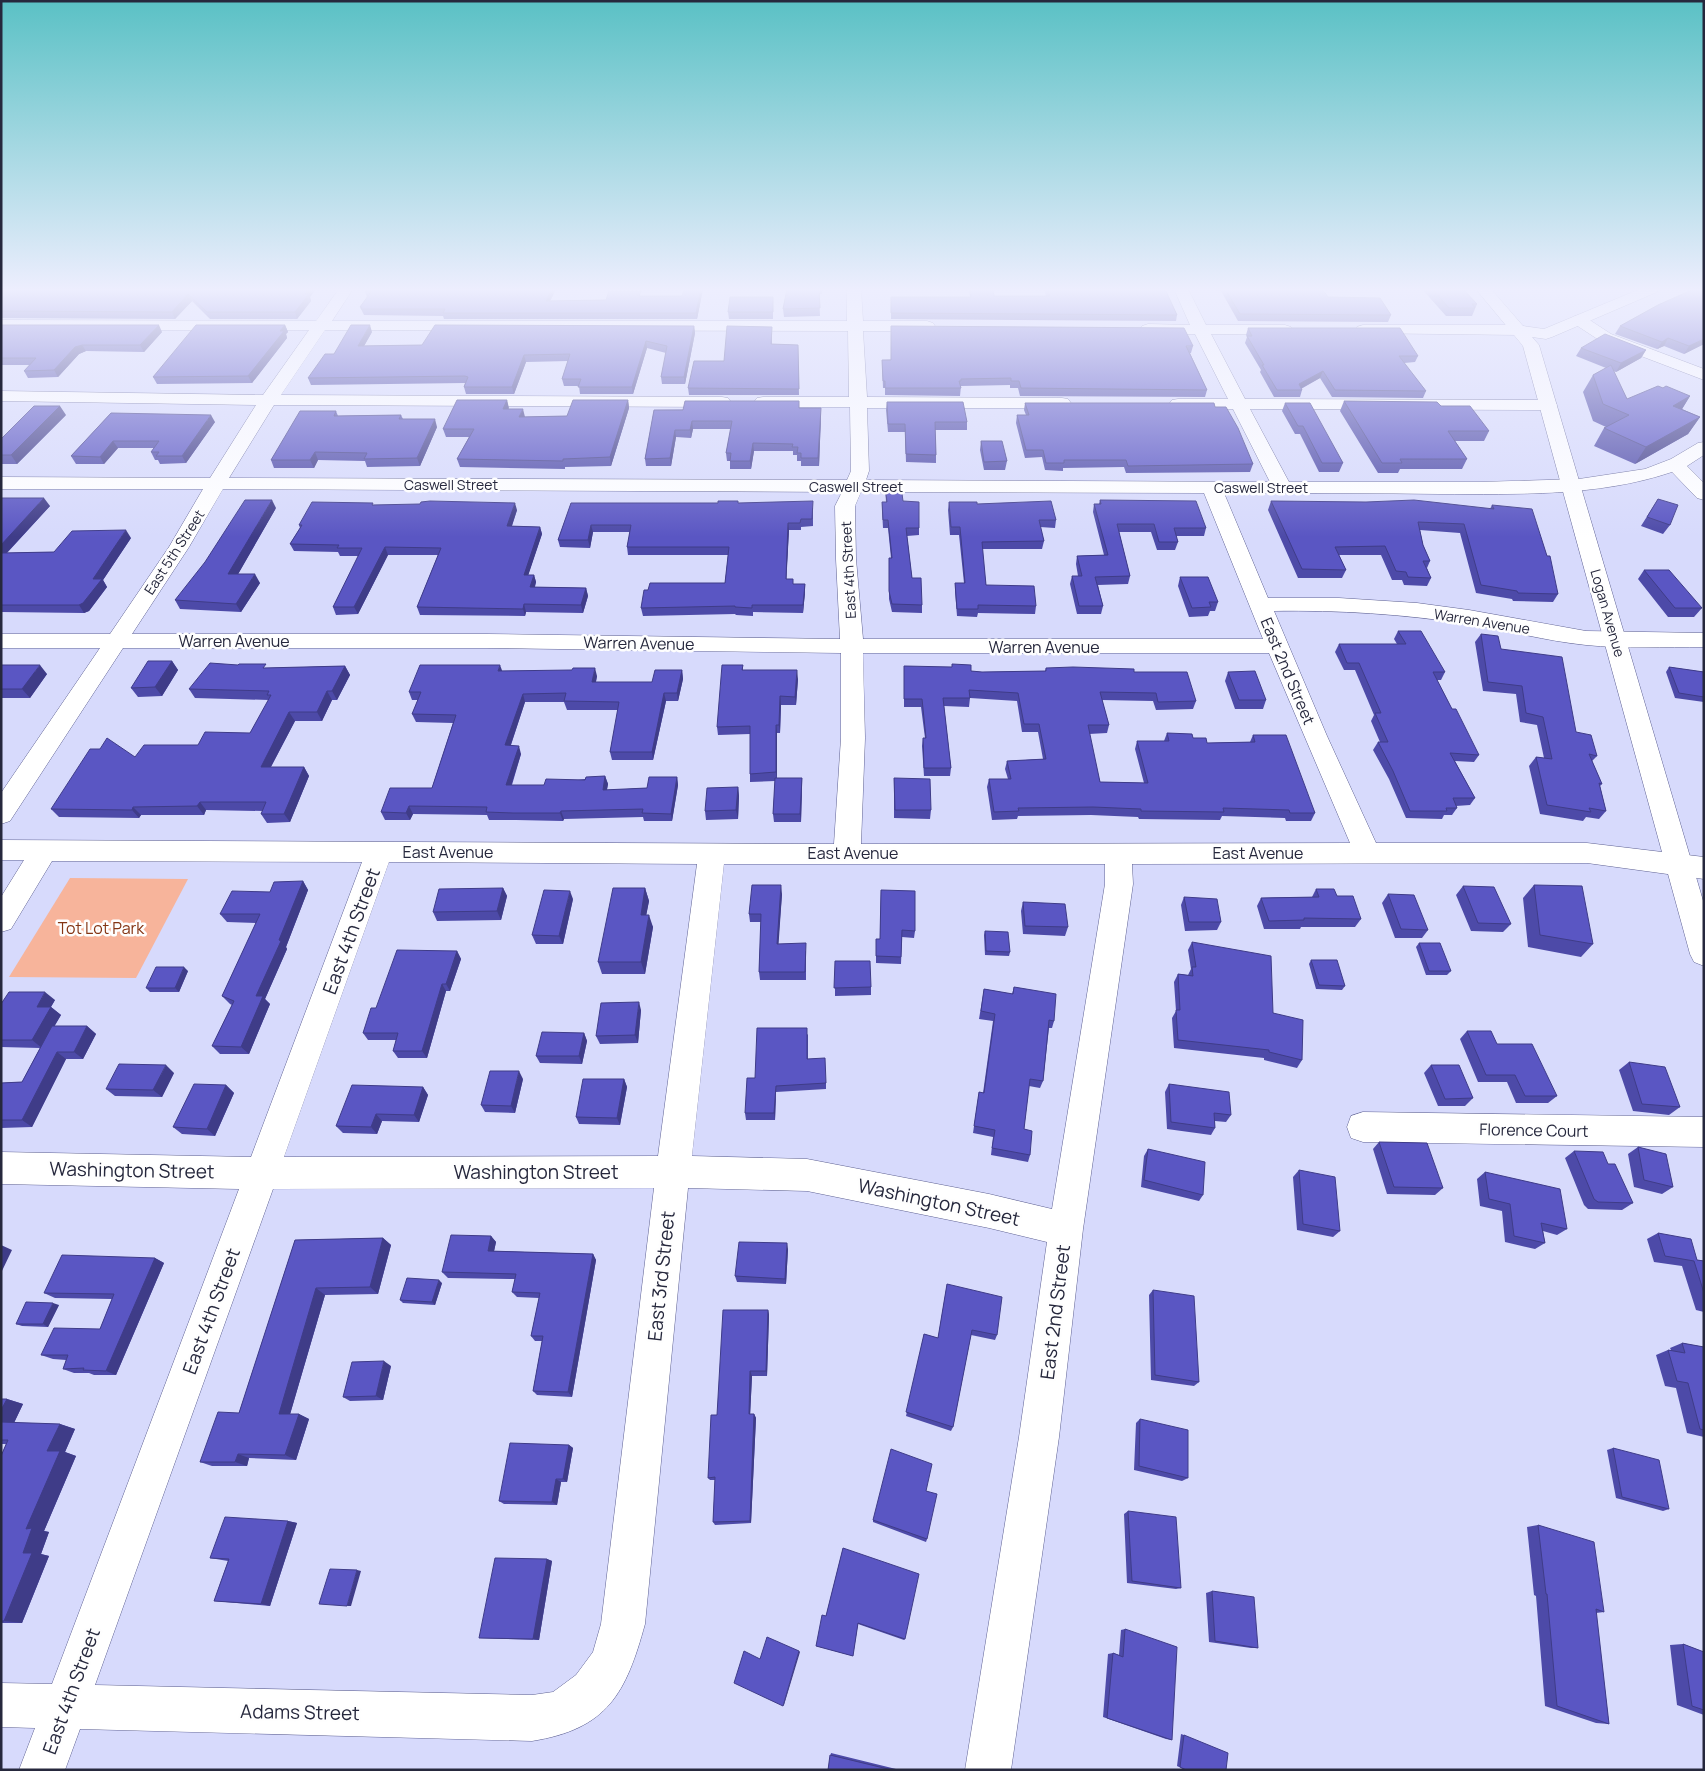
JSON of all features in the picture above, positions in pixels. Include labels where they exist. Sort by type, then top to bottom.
[{"type":"street","name":"East 5th Street","points":[[1,814],[179,547],[236,449],[267,400],[288,372]]},
{"type":"street","name":"East 4th Street","points":[[847,853],[853,738],[852,646],[846,559],[845,506],[860,471],[857,372]]},
{"type":"street","points":[[1222,372],[1282,487]]},
{"type":"street","name":"Logan Avenue","points":[[1539,372],[1616,640],[1691,867],[1704,954]]},
{"type":"street","points":[[1,396],[267,400],[1081,404]]},
{"type":"street","points":[[1160,404],[1548,404]]},
{"type":"street","name":"Caswell Street","points":[[1,483],[218,482],[1481,488],[1598,483],[1639,476],[1676,465],[1704,447]]},
{"type":"street","points":[[1676,465],[1704,494]]},
{"type":"street","name":"East 2nd Street","points":[[1212,488],[1277,646],[1367,852]]},
{"type":"street","name":"Warren Avenue","points":[[1260,605],[1338,604],[1401,609],[1468,617],[1583,638],[1704,640]]},
{"type":"street","name":"Warren Avenue","points":[[1,641],[488,641],[852,646],[1277,646]]},
{"type":"street","name":"East Avenue","points":[[1,850],[712,854],[1587,853],[1691,867]]},
{"type":"street","points":[[1,921],[46,850]]},
{"type":"street","name":"East 4th Street","points":[[42,1770],[380,851]]},
{"type":"street","name":"East 2nd Street","points":[[988,1770],[1039,1437],[1066,1229],[1119,884],[1118,853]]},
{"type":"street","name":"East 3rd Street","points":[[592,1691],[612,1663],[623,1624],[673,1172],[712,854]]},
{"type":"street","name":"Florence Court","points":[[1363,1127],[1704,1132]]},
{"type":"street","name":"Washington Street","points":[[1,1168],[262,1173],[673,1172],[807,1175],[989,1211],[1066,1229]]},
{"type":"street","name":"Adams Street","points":[[1,1705],[532,1718],[558,1714],[575,1705],[592,1691]]},
{"type":"green space","name":"Tot Lot Park","points":[[70,878],[188,879],[136,978],[9,977]]},
{"type":"building","points":[[157,372],[251,372],[248,376],[153,377]]},
{"type":"building","points":[[313,372],[518,372],[512,387],[464,387],[468,377],[465,376],[308,378]]},
{"type":"building","points":[[564,372],[637,372],[632,387],[578,387],[581,379],[562,379]]},
{"type":"building","points":[[662,372],[685,372],[684,377],[661,377]]},
{"type":"building","points":[[692,372],[799,372],[799,389],[688,388]]},
{"type":"building","points":[[883,372],[1198,372],[1207,390],[1021,388],[1019,381],[1011,381],[1011,378],[961,379],[959,381],[961,388],[885,388],[885,381],[883,381]]},
{"type":"building","points":[[1266,372],[1322,372],[1299,384],[1302,390],[1277,390]]},
{"type":"building","points":[[1323,372],[1411,372],[1426,391],[1335,390]]},
{"type":"building","points":[[1599,372],[1614,372],[1627,399],[1658,386],[1663,388],[1666,386],[1690,396],[1673,406],[1700,417],[1646,447],[1604,428],[1629,415],[1603,404],[1593,375]]},
{"type":"building","points":[[457,400],[507,400],[503,409],[523,409],[519,417],[567,416],[573,400],[628,400],[610,457],[563,459],[563,461],[457,459],[474,429],[443,429]]},
{"type":"building","points":[[685,401],[799,401],[799,408],[821,408],[818,458],[801,458],[801,453],[797,453],[798,447],[792,447],[793,444],[753,443],[750,461],[730,461],[731,453],[726,453],[732,421],[692,421],[690,430],[675,430],[670,458],[645,459],[654,410],[683,410]]},
{"type":"building","points":[[1344,401],[1437,402],[1441,406],[1470,406],[1489,431],[1448,431],[1467,459],[1400,459],[1402,463],[1382,463]]},
{"type":"building","points":[[887,402],[963,402],[967,422],[935,422],[936,455],[906,454],[905,424],[888,424]]},
{"type":"building","points":[[1025,403],[1214,403],[1215,407],[1226,407],[1238,428],[1253,464],[1128,466],[1126,460],[1064,460],[1064,463],[1046,463],[1043,450],[1026,450],[1017,415],[1029,415]]},
{"type":"building","points":[[1285,403],[1310,403],[1343,463],[1322,463],[1303,426],[1298,426]]},
{"type":"building","points":[[34,406],[60,406],[11,455],[1,455],[1,439]]},
{"type":"building","points":[[300,411],[336,411],[334,416],[401,415],[399,419],[435,419],[417,458],[364,459],[367,453],[315,452],[310,460],[271,460]]},
{"type":"building","points":[[111,413],[211,415],[182,456],[156,456],[159,452],[151,452],[159,441],[113,441],[100,457],[71,456]]},
{"type":"building","points":[[981,441],[1002,441],[1007,461],[984,462]]},
{"type":"building","points":[[885,486],[901,486],[903,501],[919,502],[919,528],[906,528],[912,578],[921,578],[922,605],[892,604],[889,591],[889,558],[892,558],[888,520],[883,520],[882,502],[887,502]]},
{"type":"building","points":[[1,498],[44,498],[1,545]]},
{"type":"building","points":[[1658,499],[1678,505],[1670,525],[1647,517]]},
{"type":"building","points":[[245,500],[272,500],[228,574],[255,574],[236,604],[175,600],[205,562]]},
{"type":"building","points":[[1100,500],[1196,501],[1206,528],[1174,528],[1178,542],[1159,542],[1154,524],[1117,524],[1130,576],[1095,577],[1103,606],[1079,606],[1072,576],[1082,576],[1077,556],[1108,555],[1094,504],[1101,504]]},
{"type":"building","points":[[1414,500],[1494,509],[1492,505],[1532,509],[1547,556],[1550,556],[1558,594],[1518,593],[1517,591],[1481,585],[1464,524],[1418,522],[1423,545],[1430,561],[1423,561],[1431,578],[1408,577],[1406,572],[1396,571],[1385,546],[1335,547],[1346,570],[1302,569],[1271,501],[1366,502]]},
{"type":"building","points":[[718,501],[738,501],[738,503],[813,501],[812,519],[801,519],[800,523],[788,523],[786,579],[793,579],[793,584],[805,584],[803,605],[752,605],[752,608],[735,606],[641,608],[644,590],[648,590],[650,583],[725,583],[729,547],[627,547],[631,525],[591,525],[588,540],[558,540],[571,503],[718,503]]},
{"type":"building","points":[[1051,501],[1056,520],[1039,520],[1044,541],[982,542],[986,585],[1034,586],[1036,606],[978,605],[978,609],[957,609],[955,583],[965,583],[960,527],[951,527],[949,502],[977,502],[977,504]]},
{"type":"building","points":[[312,502],[373,503],[372,505],[420,504],[421,502],[515,503],[507,526],[540,527],[524,575],[534,575],[530,587],[586,588],[581,605],[524,604],[523,609],[417,607],[441,548],[385,547],[354,607],[333,607],[362,548],[337,548],[339,545],[290,544],[302,525],[299,525]]},
{"type":"building","points":[[126,530],[93,579],[102,579],[83,603],[79,605],[1,605],[1,553],[54,552],[72,531]]},
{"type":"building","points":[[1644,570],[1669,570],[1702,608],[1675,608]]},
{"type":"building","points":[[1180,577],[1208,577],[1218,602],[1209,602],[1211,607],[1192,608]]},
{"type":"building","points":[[1398,631],[1421,631],[1445,672],[1433,672],[1452,709],[1456,709],[1479,755],[1450,753],[1475,798],[1453,798],[1457,808],[1446,808],[1447,811],[1410,811],[1378,742],[1388,742],[1375,713],[1381,713],[1359,663],[1347,663],[1339,644],[1406,644]]},
{"type":"building","points":[[1481,634],[1498,636],[1501,649],[1562,657],[1576,732],[1591,735],[1597,756],[1589,754],[1602,784],[1599,783],[1606,811],[1589,808],[1591,812],[1547,805],[1536,757],[1552,759],[1543,717],[1526,713],[1522,686],[1488,682]]},
{"type":"building","points":[[148,661],[172,661],[155,687],[131,688]]},
{"type":"building","points":[[210,663],[266,664],[263,668],[345,666],[332,691],[327,691],[317,712],[289,712],[261,767],[304,767],[284,814],[261,814],[266,802],[200,802],[197,806],[133,807],[132,810],[51,809],[90,749],[100,749],[107,738],[135,757],[144,745],[198,745],[205,732],[250,733],[271,695],[267,695],[269,691],[189,689]]},
{"type":"building","points":[[952,664],[971,665],[971,671],[982,672],[1046,671],[1046,668],[1073,667],[1134,669],[1134,672],[1187,672],[1196,701],[1158,702],[1156,693],[1100,692],[1109,725],[1088,725],[1100,782],[1148,783],[1137,741],[1169,741],[1167,733],[1192,734],[1193,738],[1206,738],[1207,743],[1255,742],[1253,735],[1286,735],[1315,813],[1290,813],[1289,810],[1223,808],[1224,812],[1141,811],[1141,809],[1093,807],[1018,808],[1019,811],[994,812],[989,779],[1011,779],[1007,761],[1046,759],[1039,724],[1024,724],[1018,693],[969,690],[970,698],[943,698],[951,768],[924,768],[923,738],[926,738],[922,699],[904,699],[904,666],[952,667]]},
{"type":"building","points":[[1,665],[40,665],[22,689],[1,689]]},
{"type":"building","points":[[420,665],[500,665],[498,671],[595,668],[592,682],[652,682],[655,670],[682,670],[677,693],[664,693],[652,752],[610,752],[619,702],[564,701],[566,693],[523,694],[505,745],[519,746],[506,785],[544,785],[546,779],[585,780],[586,777],[605,776],[603,790],[647,788],[649,777],[677,777],[671,814],[642,813],[643,809],[513,813],[486,812],[487,807],[409,806],[406,813],[381,812],[390,788],[432,788],[456,715],[412,714],[421,692],[409,692]]},
{"type":"building","points":[[722,665],[743,665],[742,670],[797,670],[795,697],[780,696],[779,725],[776,725],[776,772],[750,774],[750,726],[717,727]]},
{"type":"building","points":[[1669,667],[1704,672],[1704,697],[1679,693]]},
{"type":"building","points":[[1255,671],[1266,700],[1239,700],[1228,672]]},
{"type":"building","points":[[775,778],[802,778],[800,814],[773,814]]},
{"type":"building","points":[[894,778],[930,779],[931,810],[895,810]]},
{"type":"building","points":[[738,787],[736,810],[705,811],[707,788]]},
{"type":"building","points":[[303,881],[279,940],[281,941],[256,996],[263,996],[241,1047],[212,1046],[234,1001],[222,996],[260,914],[220,914],[232,891],[270,892],[274,882]]},
{"type":"building","points":[[752,885],[781,885],[777,944],[806,943],[805,972],[759,972],[761,914],[749,914]]},
{"type":"building","points":[[1534,885],[1582,886],[1593,944],[1540,935]]},
{"type":"building","points":[[1463,886],[1494,887],[1511,924],[1478,923]]},
{"type":"building","points":[[503,888],[497,911],[433,912],[439,889]]},
{"type":"building","points":[[613,888],[645,888],[641,915],[649,915],[641,962],[598,962]]},
{"type":"building","points":[[1316,889],[1334,889],[1337,896],[1353,896],[1361,919],[1304,918],[1304,920],[1269,921],[1261,898],[1319,897]]},
{"type":"building","points":[[544,890],[570,891],[559,936],[532,935]]},
{"type":"building","points":[[881,890],[915,891],[915,931],[902,930],[901,957],[876,956],[876,939],[880,939]]},
{"type":"building","points":[[1388,894],[1414,895],[1428,930],[1401,929]]},
{"type":"building","points":[[1184,897],[1217,899],[1221,922],[1189,922]]},
{"type":"building","points":[[1023,902],[1065,904],[1068,927],[1025,926]]},
{"type":"building","points":[[985,931],[1008,932],[1010,952],[986,951]]},
{"type":"building","points":[[1192,942],[1271,956],[1273,1013],[1303,1020],[1302,1060],[1269,1052],[1269,1050],[1178,1040],[1176,1010],[1180,1010],[1178,974],[1193,976],[1192,967],[1196,967]]},
{"type":"building","points":[[1419,943],[1440,943],[1451,971],[1429,971]]},
{"type":"building","points":[[397,950],[457,951],[446,984],[442,984],[422,1051],[393,1051],[398,1033],[363,1033],[371,1008],[376,1008]]},
{"type":"building","points":[[1311,960],[1337,960],[1345,986],[1319,985]]},
{"type":"building","points":[[835,961],[870,961],[871,987],[834,988]]},
{"type":"building","points":[[156,967],[184,967],[175,988],[146,988]]},
{"type":"building","points":[[1014,987],[1056,994],[1054,1021],[1049,1020],[1043,1081],[1030,1079],[1024,1129],[1032,1131],[1030,1155],[992,1148],[995,1130],[974,1126],[979,1092],[984,1093],[995,1014],[981,1011],[984,989],[1013,994]]},
{"type":"building","points":[[9,992],[45,992],[37,1007],[51,1007],[32,1040],[1,1040],[1,1004]]},
{"type":"building","points":[[639,1002],[635,1035],[596,1036],[601,1003]]},
{"type":"building","points":[[52,1026],[87,1026],[74,1052],[57,1052],[22,1120],[1,1120],[1,1083],[22,1082]]},
{"type":"building","points":[[757,1028],[807,1028],[807,1059],[825,1058],[826,1083],[776,1086],[774,1113],[745,1113],[747,1078],[755,1078]]},
{"type":"building","points":[[1467,1031],[1491,1031],[1497,1044],[1532,1044],[1557,1096],[1525,1096],[1515,1075],[1486,1075]]},
{"type":"building","points":[[542,1032],[584,1033],[579,1056],[536,1056]]},
{"type":"building","points":[[1629,1062],[1665,1067],[1680,1107],[1642,1104]]},
{"type":"building","points":[[119,1064],[166,1065],[153,1090],[106,1089]]},
{"type":"building","points":[[1431,1065],[1459,1065],[1473,1098],[1445,1099]]},
{"type":"building","points":[[490,1071],[519,1071],[511,1106],[481,1105]]},
{"type":"building","points":[[583,1079],[624,1079],[617,1118],[576,1117]]},
{"type":"building","points":[[194,1084],[226,1085],[207,1129],[173,1127]]},
{"type":"building","points":[[1169,1084],[1229,1092],[1231,1115],[1214,1113],[1215,1128],[1171,1122]]},
{"type":"building","points":[[352,1085],[423,1087],[414,1115],[376,1114],[371,1127],[336,1126]]},
{"type":"building","points":[[1379,1142],[1427,1143],[1443,1188],[1394,1187]]},
{"type":"building","points":[[1638,1147],[1666,1154],[1673,1187],[1644,1180]]},
{"type":"building","points":[[1148,1149],[1205,1162],[1203,1195],[1144,1180]]},
{"type":"building","points":[[1574,1151],[1603,1152],[1608,1164],[1615,1164],[1633,1203],[1598,1202],[1594,1199]]},
{"type":"building","points":[[1299,1170],[1335,1177],[1340,1231],[1303,1224]]},
{"type":"building","points":[[1485,1172],[1560,1189],[1567,1229],[1541,1223],[1545,1243],[1514,1236],[1510,1204],[1489,1199]]},
{"type":"building","points":[[1658,1233],[1691,1239],[1697,1260],[1704,1261],[1704,1293],[1694,1261],[1665,1256]]},
{"type":"building","points":[[451,1235],[491,1236],[488,1251],[593,1254],[568,1392],[533,1391],[543,1336],[531,1336],[540,1293],[512,1292],[516,1274],[442,1272]]},
{"type":"building","points":[[383,1238],[370,1287],[316,1288],[279,1414],[299,1414],[285,1455],[238,1454],[235,1462],[200,1462],[218,1412],[239,1413],[295,1240]]},
{"type":"building","points":[[739,1242],[787,1243],[785,1279],[735,1276]]},
{"type":"building","points":[[62,1255],[155,1258],[106,1371],[83,1370],[84,1368],[63,1369],[68,1355],[41,1355],[54,1328],[100,1329],[114,1294],[44,1293]]},
{"type":"building","points":[[407,1278],[439,1280],[432,1302],[400,1300]]},
{"type":"building","points":[[947,1284],[1002,1297],[997,1335],[972,1330],[953,1427],[906,1412],[924,1334],[938,1338]]},
{"type":"building","points":[[1153,1290],[1194,1296],[1199,1382],[1155,1375]]},
{"type":"building","points":[[26,1302],[53,1303],[43,1324],[16,1324]]},
{"type":"building","points":[[723,1310],[768,1310],[766,1371],[750,1371],[749,1414],[754,1414],[750,1521],[713,1522],[715,1477],[708,1478],[711,1415],[717,1415]]},
{"type":"building","points":[[1682,1343],[1704,1347],[1704,1430],[1700,1429],[1688,1383],[1677,1381],[1668,1350],[1685,1353]]},
{"type":"building","points":[[384,1361],[376,1396],[343,1397],[352,1362]]},
{"type":"building","points":[[1,1399],[7,1399],[1,1410]]},
{"type":"building","points":[[1140,1419],[1188,1430],[1188,1478],[1139,1466]]},
{"type":"building","points":[[1,1422],[60,1424],[47,1451],[60,1451],[26,1529],[32,1528],[23,1553],[32,1553],[4,1621],[1,1621],[1,1456],[8,1440],[1,1440]]},
{"type":"building","points":[[510,1443],[569,1445],[563,1479],[556,1479],[552,1502],[499,1501]]},
{"type":"building","points":[[1613,1448],[1659,1460],[1669,1509],[1622,1497]]},
{"type":"building","points":[[891,1449],[932,1464],[926,1491],[937,1494],[927,1539],[873,1520]]},
{"type":"building","points":[[1128,1511],[1176,1517],[1181,1588],[1132,1581]]},
{"type":"building","points":[[225,1517],[288,1521],[261,1604],[214,1601],[229,1559],[210,1558]]},
{"type":"building","points":[[1538,1525],[1594,1542],[1604,1612],[1596,1609],[1609,1724],[1557,1706],[1547,1594]]},
{"type":"building","points":[[843,1548],[919,1574],[905,1639],[858,1623],[853,1656],[816,1646],[822,1615],[826,1616]]},
{"type":"building","points":[[495,1558],[547,1559],[533,1639],[479,1638]]},
{"type":"building","points":[[330,1569],[357,1570],[347,1606],[319,1604]]},
{"type":"building","points":[[1212,1591],[1254,1597],[1258,1648],[1215,1641]]},
{"type":"building","points":[[1125,1629],[1177,1647],[1172,1740],[1107,1718],[1113,1653],[1123,1657]]},
{"type":"building","points":[[767,1637],[799,1651],[783,1706],[734,1683],[744,1651],[760,1659]]},
{"type":"building","points":[[1683,1644],[1704,1652],[1704,1710],[1692,1706]]},
{"type":"building","points":[[1184,1735],[1228,1753],[1226,1770],[1186,1770],[1180,1767]]},
{"type":"building","points":[[830,1755],[892,1770],[828,1770]]}]
